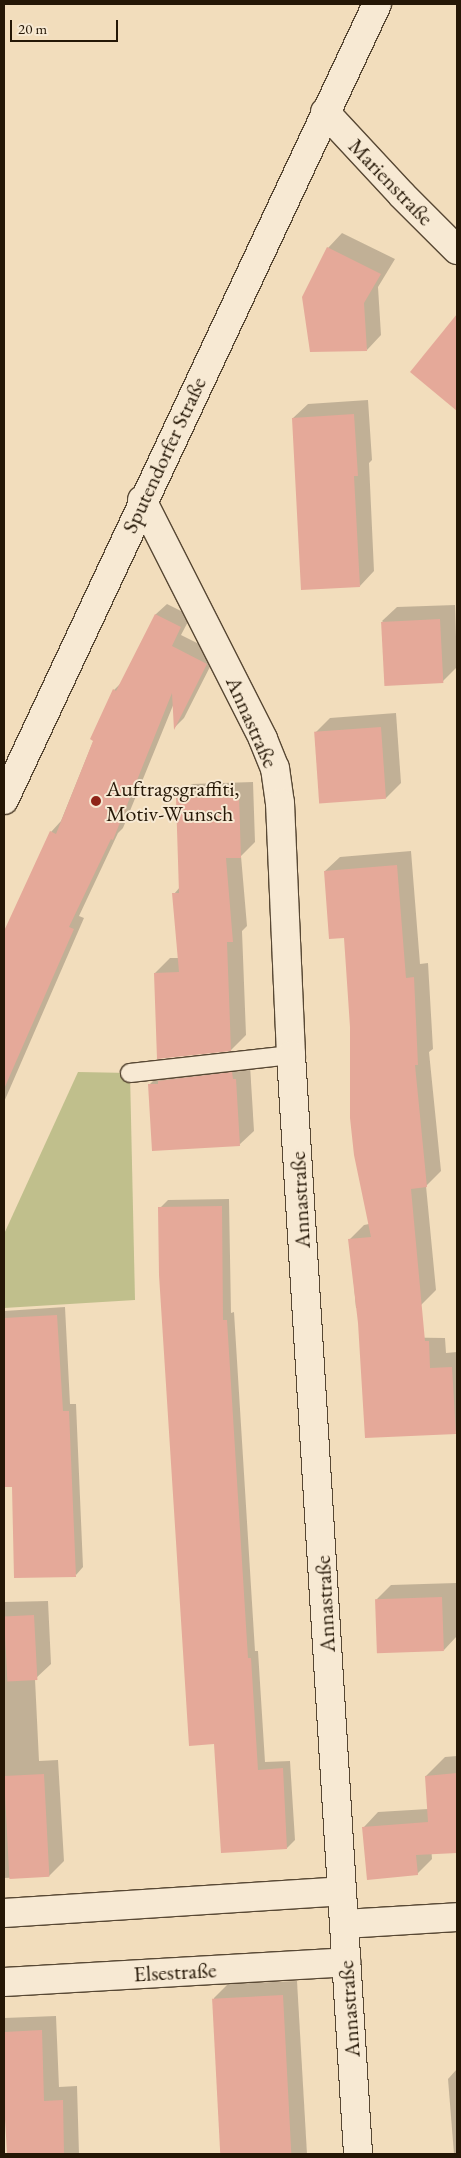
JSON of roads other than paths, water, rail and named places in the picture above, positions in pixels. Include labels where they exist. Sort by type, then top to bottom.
[{"type":"street","name":"Sputendorfer Straße","points":[[4,800],[142,500],[377,4]]},
{"type":"street","name":"Marienstraße","points":[[325,112],[402,195],[457,250]]},
{"type":"street","name":"Annastraße","points":[[142,500],[263,739],[275,768],[280,803],[291,1054],[358,2154]]},
{"type":"street","points":[[4,1913],[341,1891]]},
{"type":"street","points":[[344,1924],[457,1917]]},
{"type":"street","name":"Elsestraße","points":[[4,1982],[346,1962]]},
{"type":"lane","points":[[130,1073],[291,1054]]},
{"type":"place","name":"Auftragsgraffiti, Motiv-Wunsch","points":[[96,801]]}]
